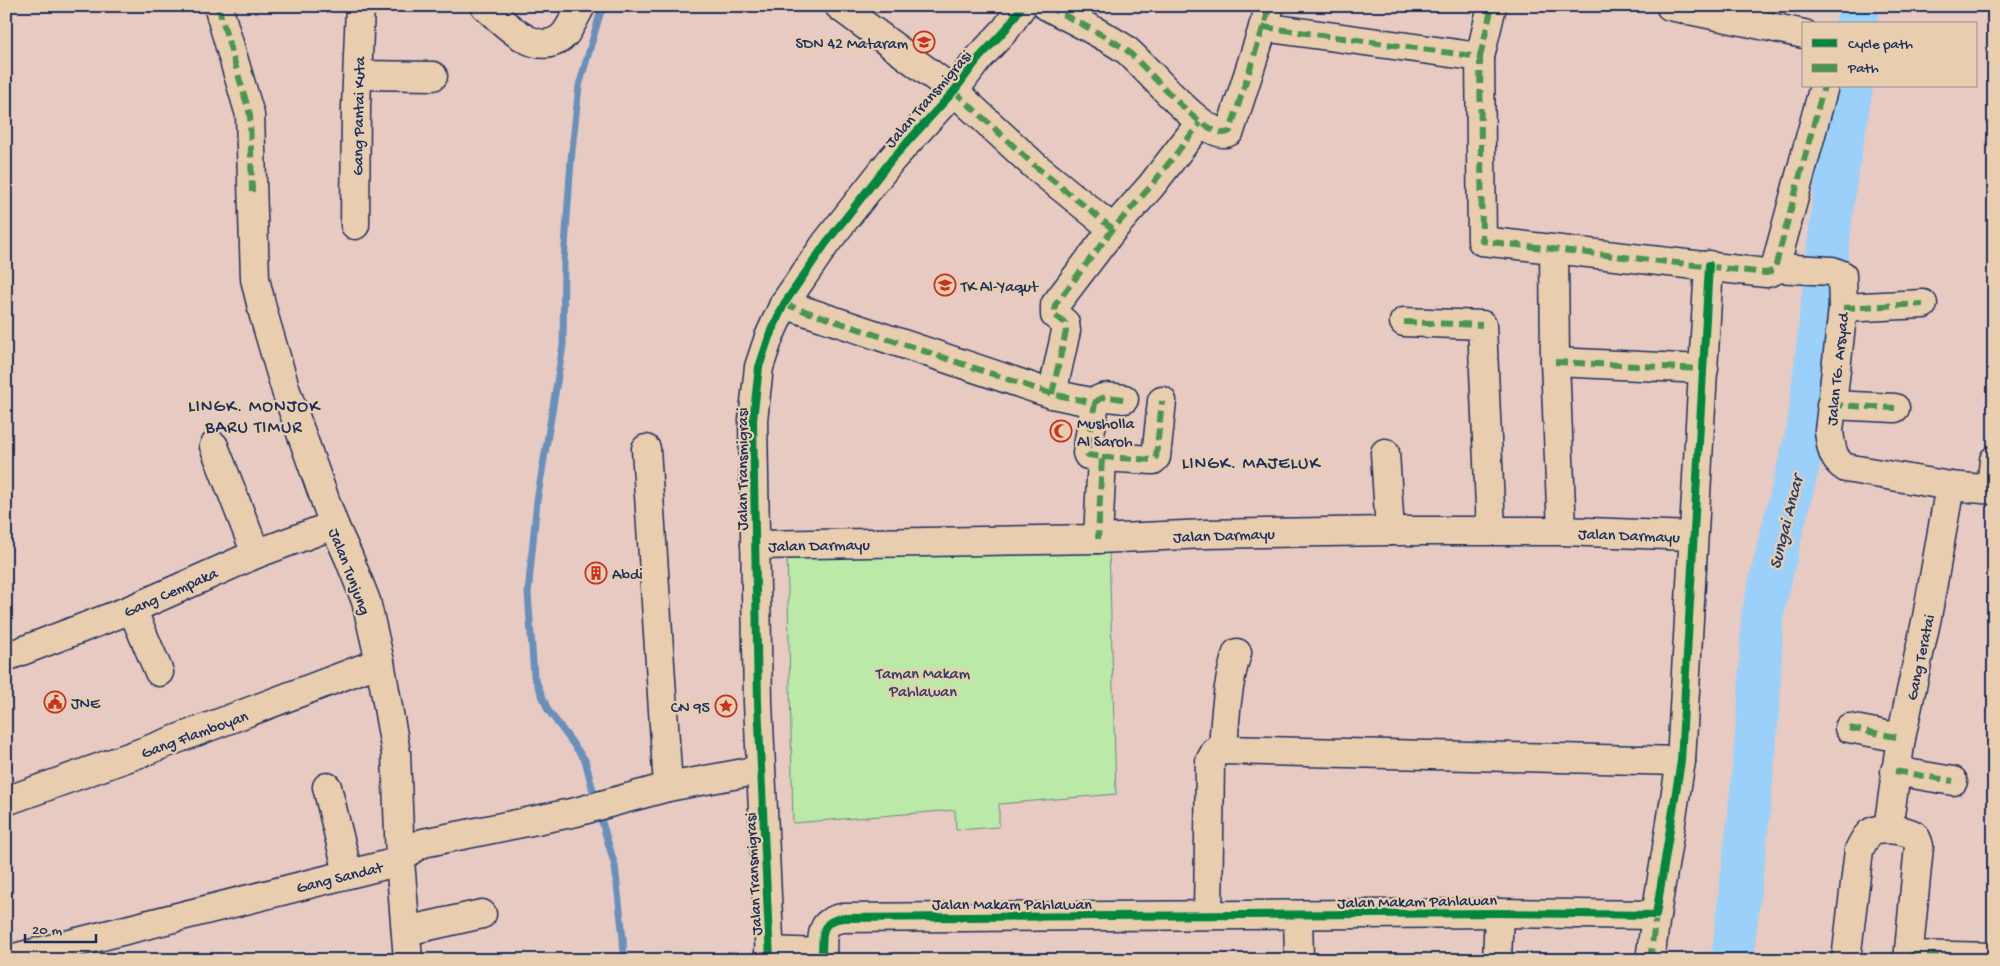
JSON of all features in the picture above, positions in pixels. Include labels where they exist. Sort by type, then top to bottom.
[{"type":"street","name":"Jalan Tunjung","points":[[218,6],[250,116],[255,279],[264,316],[286,391],[334,525],[366,601],[380,662],[396,754],[400,860],[408,960]]},
{"type":"street","name":"Gang Pantai Kuta","points":[[355,225],[360,6]]},
{"type":"street","points":[[485,6],[530,42],[544,44],[557,40],[565,33],[581,6]]},
{"type":"street","points":[[839,6],[954,91],[1035,166],[1113,229]]},
{"type":"street","name":"Jalan Transmigrasi","points":[[770,955],[760,770],[755,545],[753,420],[759,367],[768,337],[784,304],[842,222],[892,159],[954,91],[978,59],[1006,29],[1022,6]]},
{"type":"street","points":[[1047,6],[1126,50],[1200,123],[1222,134],[1230,131],[1267,17],[1480,57]]},
{"type":"street","points":[[1492,6],[1480,57],[1482,241],[1709,265],[1766,273],[1783,268],[1824,88]]},
{"type":"street","points":[[1670,6],[1802,34]]},
{"type":"street","points":[[358,75],[433,76]]},
{"type":"street","points":[[1052,394],[1066,331],[1065,323],[1056,314],[1055,305],[1113,229],[1151,186],[1200,123]]},
{"type":"street","points":[[1554,250],[1555,362],[1562,531]]},
{"type":"street","points":[[1650,960],[1681,761],[1692,536],[1704,369],[1709,265]]},
{"type":"street","name":"Jalan TG. Arsyad","points":[[1783,268],[1832,271],[1839,272],[1842,275],[1842,308],[1829,431],[1832,451],[1839,464],[1846,468],[1950,486],[1992,490]]},
{"type":"street","points":[[784,304],[1052,394],[1095,403]]},
{"type":"street","points":[[1842,308],[1923,304]]},
{"type":"street","points":[[1404,322],[1482,325],[1491,530]]},
{"type":"street","points":[[1555,362],[1704,369]]},
{"type":"street","points":[[1124,399],[1106,397],[1099,399],[1095,403],[1088,455],[1153,460],[1156,457],[1162,401]]},
{"type":"street","points":[[1831,405],[1895,408]]},
{"type":"street","points":[[214,446],[256,554]]},
{"type":"street","points":[[646,450],[668,787]]},
{"type":"street","points":[[1385,453],[1390,531]]},
{"type":"street","points":[[1098,539],[1102,457]]},
{"type":"street","points":[[1992,490],[1994,460]]},
{"type":"street","name":"Gang Teratai","points":[[1888,829],[1895,770],[1927,617],[1950,486]]},
{"type":"street","name":"Gang Cempaka","points":[[6,657],[132,609],[256,554],[334,525]]},
{"type":"street","name":"Jalan Darmayu","points":[[755,545],[1098,539],[1206,534],[1491,530],[1692,536]]},
{"type":"street","points":[[132,609],[159,672]]},
{"type":"street","points":[[1223,750],[1227,697],[1237,653]]},
{"type":"street","name":"Gang Flamboyan","points":[[6,801],[140,753],[380,662]]},
{"type":"street","points":[[1849,728],[1901,738]]},
{"type":"street","points":[[1208,915],[1210,762],[1215,752],[1223,750],[1681,761]]},
{"type":"street","name":"Gang Sandat","points":[[6,960],[400,860],[412,848],[423,843],[576,812],[668,787],[760,770]]},
{"type":"street","points":[[1895,770],[1953,781]]},
{"type":"street","points":[[327,787],[348,873]]},
{"type":"street","points":[[1846,960],[1860,850],[1864,840],[1871,832],[1888,829],[1914,835],[1918,840],[1919,846],[1909,957],[1994,957]]},
{"type":"street","points":[[1497,960],[1499,913]]},
{"type":"street","name":"Jalan Makam Pahlawan","points":[[770,955],[822,956],[826,924],[832,920],[842,918],[1499,913],[1656,915]]},
{"type":"street","points":[[406,930],[482,914]]},
{"type":"street","points":[[1298,915],[1299,960]]},
{"type":"green space","name":"Taman Makam Pahlawan","points":[[1109,548],[1116,794],[999,804],[999,827],[956,830],[955,810],[793,823],[787,551]]},
{"type":"waterway","points":[[596,802],[585,760],[548,710],[534,676],[528,593],[537,501],[563,346],[564,261],[571,160],[579,86],[600,14],[605,6]]},
{"type":"waterway","name":"Sungai Ancar","points":[[1857,22],[1858,6]]},
{"type":"waterway","name":"Sungai Ancar","points":[[1732,960],[1749,814],[1759,702],[1762,617],[1808,428],[1835,186],[1852,88]]},
{"type":"waterway","points":[[599,812],[615,866],[624,960]]},
{"type":"marked path","points":[[218,6],[250,115],[252,192]]},
{"type":"marked path","points":[[1047,6],[1125,49],[1193,116],[1220,133],[1230,131],[1270,6]]},
{"type":"marked path","points":[[1480,57],[1492,6]]},
{"type":"marked path","points":[[1263,27],[1480,57],[1482,241],[1766,273],[1773,271],[1775,268],[1823,88]]},
{"type":"marked path","points":[[954,91],[1035,166],[1113,229]]},
{"type":"marked path","points":[[1052,394],[1066,331],[1065,323],[1055,315],[1055,305],[1113,229],[1151,186],[1200,123]]},
{"type":"marked path","points":[[784,304],[1052,394],[1095,403],[1087,453],[1088,455],[1102,457],[1098,539]]},
{"type":"marked path","points":[[1843,308],[1923,304]]},
{"type":"marked path","points":[[1404,322],[1482,325]]},
{"type":"marked path","points":[[1555,362],[1704,369]]},
{"type":"marked path","points":[[1095,403],[1101,398],[1124,399]]},
{"type":"marked path","points":[[1102,457],[1153,460],[1156,457],[1162,401]]},
{"type":"marked path","points":[[1831,405],[1895,408]]},
{"type":"marked path","points":[[1991,489],[1994,460]]},
{"type":"marked path","points":[[1849,728],[1901,738]]},
{"type":"marked path","points":[[1895,771],[1953,781]]},
{"type":"marked path","points":[[1650,960],[1656,915]]},
{"type":"marked path","points":[[1909,955],[1994,957]]},
{"type":"cycle path","points":[[770,960],[758,703],[753,420],[759,367],[769,337],[784,304],[826,243],[892,159],[954,91],[978,59],[1006,29],[1022,6]]},
{"type":"cycle path","points":[[822,953],[824,929],[830,922],[842,918],[1499,913],[1656,915],[1681,761],[1709,265]]},
{"type":"place","name":"SDN 42 Mataram","points":[[924,42]]},
{"type":"place","name":"TK Al-Yaqut","points":[[945,285]]},
{"type":"place","name":"Musholla Al Saroh","points":[[1061,431]]},
{"type":"place","name":"Abdi","points":[[596,573]]},
{"type":"place","name":"JNE","points":[[55,702]]},
{"type":"place","name":"CN 95","points":[[726,706]]},
{"type":"district","name":"LINGK. MONJOK BARU TIMUR","points":[[254,415]]},
{"type":"district","name":"LINGK. MAJELUK","points":[[1251,462]]}]
